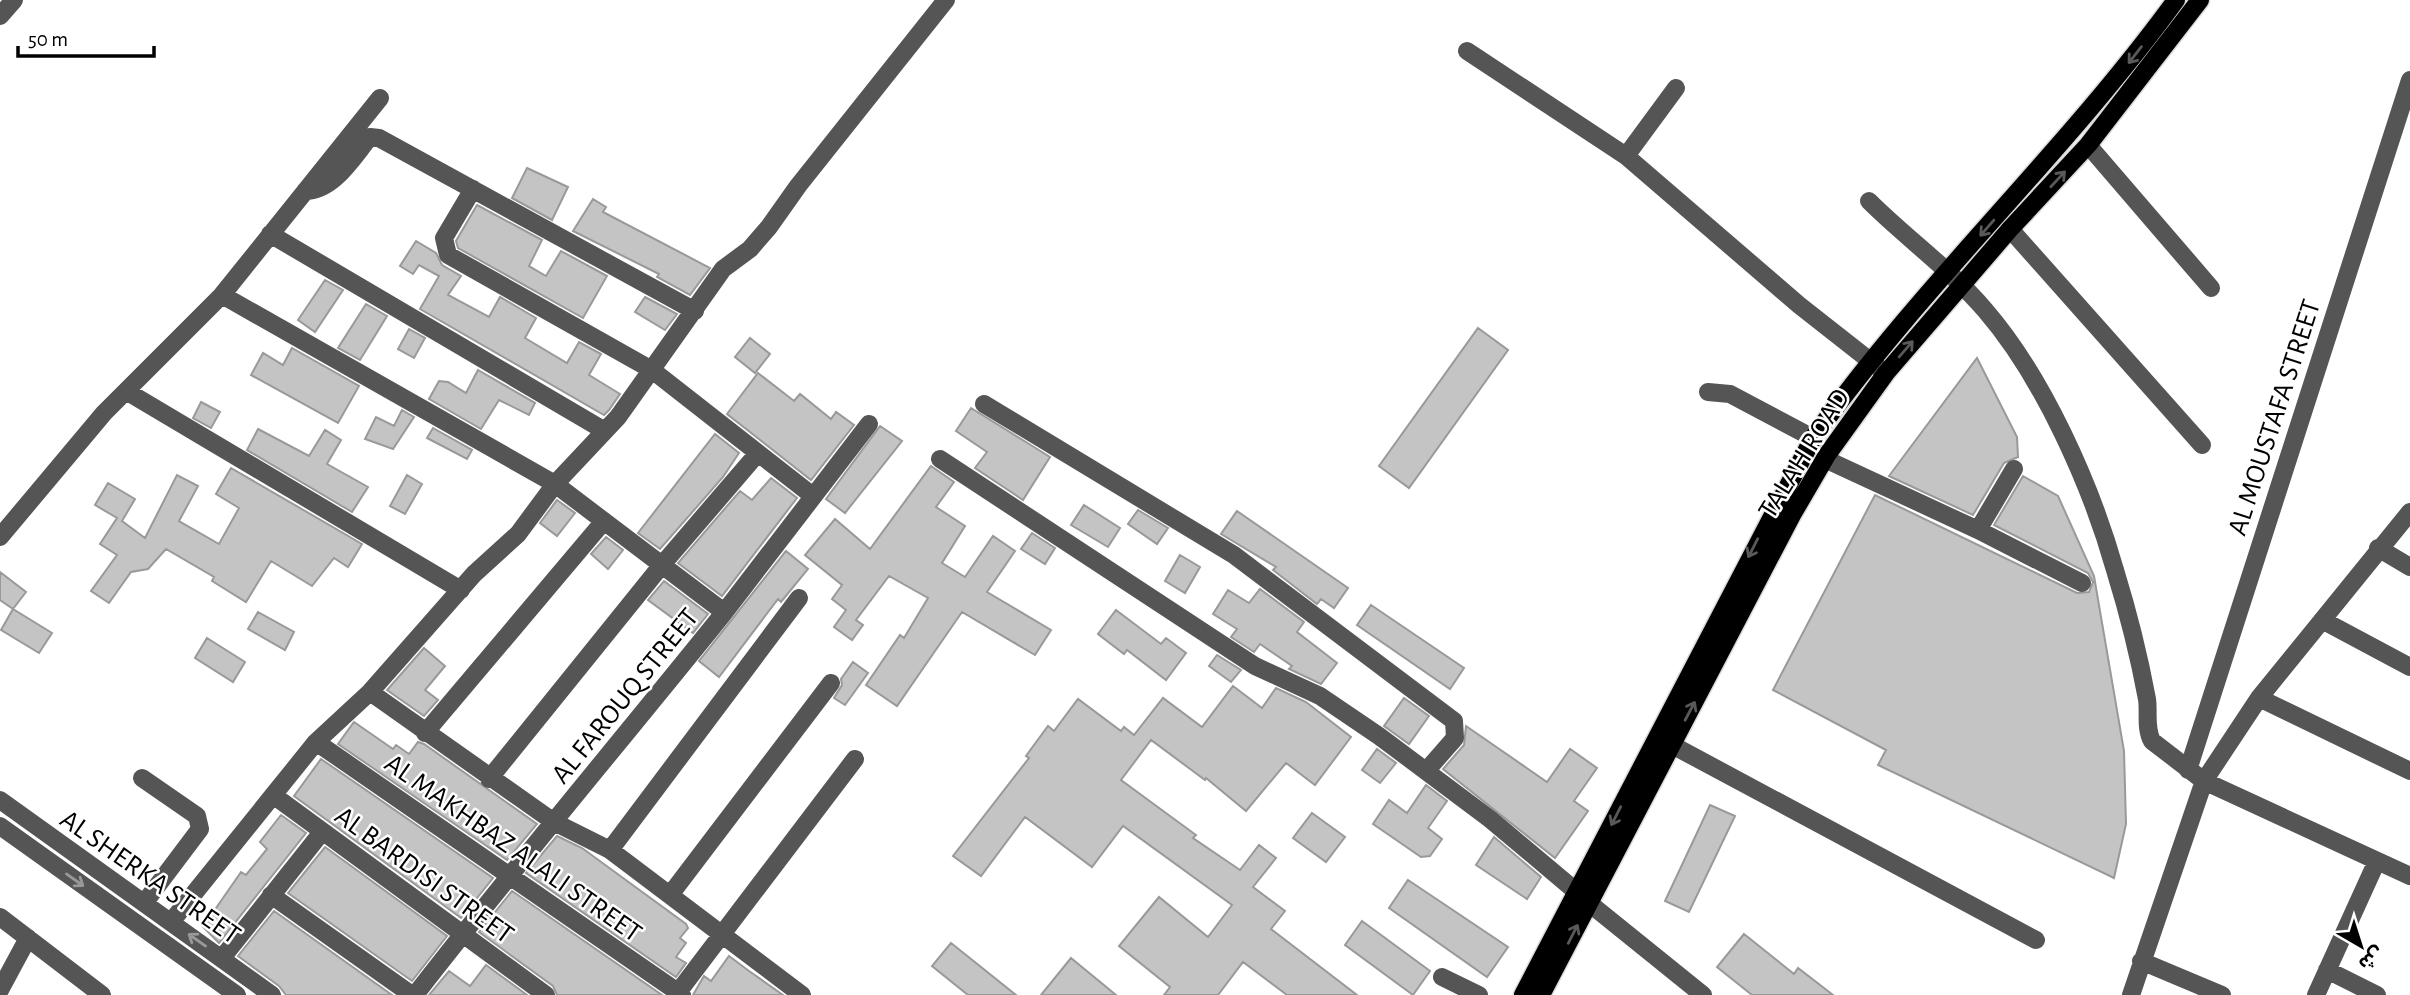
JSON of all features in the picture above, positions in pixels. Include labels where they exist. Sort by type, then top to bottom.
[{"type":"main road","name":"TALAH ROAD","points":[[1646,775],[1672,745],[1826,457],[1955,279],[2112,85],[2176,0]]},
{"type":"main road","name":"TALAH ROAD","points":[[1541,995],[1583,898],[1811,441],[1870,361],[2010,229],[2088,145],[2200,0]]},
{"type":"main road","points":[[1811,441],[1826,457]]},
{"type":"main road","name":"TALAH ROAD","points":[[1523,995],[1583,898]]},
{"type":"street","points":[[0,16],[14,0]]},
{"type":"street","points":[[171,922],[316,742],[370,692],[461,590],[517,534],[555,484],[605,431],[723,269],[750,249],[769,227],[798,186],[946,0]]},
{"type":"street","points":[[1467,51],[1626,156],[1799,305],[1886,373]]},
{"type":"street","name":"AL MOUSTAFA STREET","points":[[2188,770],[2410,80]]},
{"type":"street","points":[[1626,156],[1676,88]]},
{"type":"street","points":[[0,537],[125,391],[222,295],[380,98]]},
{"type":"street","points":[[304,191],[315,191],[333,180],[370,137],[374,137],[695,311]]},
{"type":"street","points":[[2088,145],[2211,288]]},
{"type":"street","points":[[473,189],[444,238],[447,255],[652,370],[813,496]]},
{"type":"street","points":[[1869,201],[1955,279],[2003,331],[2069,445],[2094,502],[2118,579],[2147,701],[2149,737],[2204,781],[2376,863],[2410,876]]},
{"type":"street","points":[[2010,229],[2202,445]]},
{"type":"street","points":[[270,234],[605,431]]},
{"type":"street","points":[[222,295],[555,484],[724,611]]},
{"type":"street","points":[[125,391],[461,590]]},
{"type":"street","points":[[1709,393],[1730,394],[1811,441]]},
{"type":"street","points":[[984,404],[1234,555],[1454,721],[1457,727],[1455,737],[1427,770]]},
{"type":"street","name":"AL FAROUQ STREET","points":[[414,995],[508,875],[724,611],[869,424]]},
{"type":"street","points":[[489,779],[661,566],[758,453]]},
{"type":"street","points":[[1826,457],[2082,583]]},
{"type":"street","points":[[940,459],[1255,666],[1320,696],[1427,770],[1703,995]]},
{"type":"street","points":[[1978,530],[2014,468]]},
{"type":"street","points":[[2130,995],[2204,781],[2259,698],[2378,548],[2410,512]]},
{"type":"street","points":[[425,733],[604,521]]},
{"type":"street","points":[[2378,548],[2410,567]]},
{"type":"street","points":[[610,850],[799,598]]},
{"type":"street","points":[[2322,620],[2410,667]]},
{"type":"street","points":[[670,895],[831,682]]},
{"type":"street","points":[[370,692],[489,779],[554,822],[610,850],[802,995]]},
{"type":"street","points":[[2259,698],[2410,771]]},
{"type":"street","name":"AL MAKHBAZ ALALI STREET","points":[[316,742],[679,994]]},
{"type":"street","points":[[1672,745],[2036,940]]},
{"type":"street","points":[[679,994],[855,759]]},
{"type":"street","points":[[142,778],[200,821],[200,828],[145,902]]},
{"type":"street","name":"AL BARDISI STREET","points":[[273,795],[547,995]]},
{"type":"street","name":"AL SHERKA STREET","points":[[0,800],[222,958],[261,992]]},
{"type":"street","name":"AL SHERKA STREET","points":[[0,826],[237,995]]},
{"type":"street","points":[[222,958],[321,832]]},
{"type":"street","points":[[38,853],[50,836]]},
{"type":"street","points":[[2316,995],[2376,863]]},
{"type":"street","points":[[271,895],[414,995]]},
{"type":"street","points":[[0,917],[97,993]]},
{"type":"street","points":[[0,990],[28,938]]},
{"type":"street","points":[[2141,961],[2222,995]]},
{"type":"street","points":[[2327,970],[2377,995]]},
{"type":"street","points":[[1442,977],[1479,995]]},
{"type":"building","points":[[527,168],[568,187],[552,220],[512,198]]},
{"type":"building","points":[[593,199],[606,207],[603,212],[710,268],[690,295],[657,277],[659,274],[573,231]]},
{"type":"building","points":[[477,205],[542,240],[529,266],[546,276],[561,251],[607,276],[583,318],[458,248],[456,241]]},
{"type":"building","points":[[416,241],[436,253],[442,265],[461,276],[448,295],[489,317],[500,297],[536,318],[525,338],[567,363],[579,342],[601,354],[589,375],[620,394],[609,410],[604,415],[420,309],[439,276],[419,265],[413,274],[400,266]]},
{"type":"building","points":[[325,280],[343,290],[315,332],[298,320]]},
{"type":"building","points":[[645,297],[677,314],[665,330],[635,312]]},
{"type":"building","points":[[366,304],[387,316],[360,360],[338,348]]},
{"type":"building","points":[[1478,328],[1508,350],[1409,488],[1379,466]]},
{"type":"building","points":[[409,329],[425,338],[414,358],[398,349]]},
{"type":"building","points":[[750,338],[770,354],[755,373],[735,357]]},
{"type":"building","points":[[292,348],[359,386],[338,423],[251,375],[263,353],[283,365]]},
{"type":"building","points":[[1977,358],[2017,437],[2018,457],[2004,463],[1973,515],[1889,476]]},
{"type":"building","points":[[478,370],[535,403],[529,415],[499,400],[481,429],[429,399],[439,381],[448,382],[466,393]]},
{"type":"building","points":[[758,373],[794,401],[800,394],[831,419],[836,412],[854,425],[811,480],[727,414]]},
{"type":"building","points":[[201,402],[220,412],[211,428],[193,418]]},
{"type":"building","points":[[971,408],[1050,457],[1023,500],[975,468],[987,452],[956,431]]},
{"type":"building","points":[[402,410],[414,417],[393,449],[365,439],[376,417],[394,426]]},
{"type":"building","points":[[880,426],[902,441],[845,513],[826,499]]},
{"type":"building","points":[[433,428],[472,450],[467,459],[427,438]]},
{"type":"building","points":[[258,429],[309,456],[325,430],[341,440],[327,464],[368,487],[352,512],[247,450]]},
{"type":"building","points":[[715,434],[739,453],[723,477],[660,549],[638,533]]},
{"type":"building","points":[[931,466],[954,482],[936,507],[965,526],[942,563],[965,577],[993,536],[1015,551],[987,592],[1051,630],[1035,655],[962,612],[897,706],[866,685],[900,635],[904,638],[928,598],[889,576],[856,620],[863,625],[852,640],[834,627],[846,610],[832,599],[842,585],[805,555],[835,519],[870,549]]},
{"type":"building","points":[[231,468],[362,544],[348,567],[334,558],[312,586],[271,561],[246,602],[212,581],[214,577],[166,549],[148,569],[131,572],[109,603],[91,591],[117,555],[100,544],[117,518],[95,505],[108,483],[135,499],[122,521],[145,538],[177,475],[198,486],[179,521],[219,544],[239,508],[216,494]]},
{"type":"building","points":[[407,475],[422,484],[405,514],[390,506]]},
{"type":"building","points":[[2023,476],[2058,496],[2094,576],[2124,751],[2126,824],[2114,878],[1878,765],[1886,750],[1773,690],[1875,495],[2077,593],[2089,592],[2093,582],[2088,573],[1994,525]]},
{"type":"building","points":[[771,478],[797,498],[722,596],[678,563],[740,491],[752,500]]},
{"type":"building","points":[[557,500],[575,513],[557,536],[540,523]]},
{"type":"building","points":[[1084,505],[1120,528],[1108,547],[1071,525]]},
{"type":"building","points":[[1138,510],[1168,528],[1157,544],[1128,524]]},
{"type":"building","points":[[1237,511],[1348,588],[1334,608],[1321,599],[1317,604],[1273,570],[1276,567],[1221,534]]},
{"type":"building","points":[[1032,533],[1055,548],[1045,564],[1021,549]]},
{"type":"building","points":[[606,537],[623,550],[608,569],[591,554]]},
{"type":"building","points":[[786,551],[808,569],[781,602],[778,599],[719,677],[699,661]]},
{"type":"building","points":[[1180,555],[1200,567],[1185,593],[1165,581]]},
{"type":"building","points":[[0,572],[26,592],[13,609],[0,600]]},
{"type":"building","points":[[664,581],[708,614],[693,633],[648,600]]},
{"type":"building","points":[[1260,589],[1304,622],[1297,632],[1337,663],[1321,684],[1289,669],[1292,666],[1260,644],[1254,652],[1231,637],[1237,629],[1213,614],[1228,590],[1249,603]]},
{"type":"building","points":[[1371,605],[1464,668],[1450,689],[1357,625]]},
{"type":"building","points":[[13,609],[52,633],[39,653],[1,630]]},
{"type":"building","points":[[1116,610],[1161,644],[1166,638],[1186,653],[1166,680],[1127,650],[1124,654],[1098,634]]},
{"type":"building","points":[[258,612],[294,632],[285,650],[248,629]]},
{"type":"building","points":[[207,638],[245,662],[233,682],[195,658]]},
{"type":"building","points":[[424,648],[445,666],[425,690],[438,700],[424,716],[387,690]]},
{"type":"building","points":[[1217,655],[1241,670],[1231,682],[1209,666]]},
{"type":"building","points":[[853,662],[868,673],[845,705],[834,698],[842,685],[841,679]]},
{"type":"building","points":[[1233,686],[1262,708],[1276,688],[1306,702],[1351,737],[1315,785],[1286,763],[1246,811],[1206,778],[1205,780],[1151,740],[1121,780],[1196,835],[1193,838],[1240,870],[1259,845],[1276,858],[1253,887],[1285,911],[1271,929],[1357,995],[1287,995],[1243,962],[1218,995],[1164,995],[1170,987],[1119,946],[1159,897],[1208,937],[1232,905],[1123,826],[1092,867],[1025,817],[981,876],[953,856],[1029,758],[1026,756],[1048,726],[1054,731],[1078,699],[1121,731],[1124,727],[1134,735],[1163,698],[1202,727]]},
{"type":"building","points":[[1404,698],[1429,716],[1409,744],[1384,726]]},
{"type":"building","points":[[354,722],[393,749],[396,745],[409,754],[418,742],[424,744],[537,824],[507,860],[338,744]]},
{"type":"building","points":[[1466,726],[1547,782],[1570,749],[1597,768],[1574,801],[1588,811],[1555,858],[1443,769],[1464,745]]},
{"type":"building","points":[[1377,749],[1396,763],[1380,783],[1362,770]]},
{"type":"building","points":[[321,759],[493,878],[461,918],[294,796]]},
{"type":"building","points":[[1426,785],[1447,801],[1428,828],[1442,839],[1430,856],[1421,857],[1373,824],[1389,800],[1407,813]]},
{"type":"building","points":[[1710,805],[1735,816],[1689,912],[1665,901]]},
{"type":"building","points":[[1312,813],[1345,837],[1326,862],[1293,838]]},
{"type":"building","points":[[281,815],[306,833],[219,943],[203,927],[241,872],[246,875],[267,849],[260,842]]},
{"type":"building","points":[[557,836],[582,848],[686,924],[688,928],[680,938],[686,943],[676,957],[686,963],[676,977],[526,873]]},
{"type":"building","points":[[1494,837],[1541,877],[1527,899],[1476,865]]},
{"type":"building","points":[[325,847],[447,936],[412,981],[288,893]]},
{"type":"building","points":[[1408,880],[1508,947],[1487,977],[1389,908]]},
{"type":"building","points":[[512,891],[662,995],[557,995],[553,986],[479,932]]},
{"type":"building","points":[[274,911],[392,995],[286,995],[279,986],[238,956]]},
{"type":"building","points":[[1362,921],[1430,971],[1413,995],[1345,945]]},
{"type":"building","points":[[1744,934],[1794,974],[1798,968],[1833,995],[1752,995],[1717,967]]},
{"type":"building","points":[[951,943],[1016,995],[968,995],[932,966]]},
{"type":"building","points":[[729,956],[783,995],[693,995],[704,976],[711,981]]},
{"type":"building","points":[[1071,958],[1116,995],[1041,995]]},
{"type":"building","points":[[486,965],[527,995],[429,995],[449,971],[470,986]]}]
